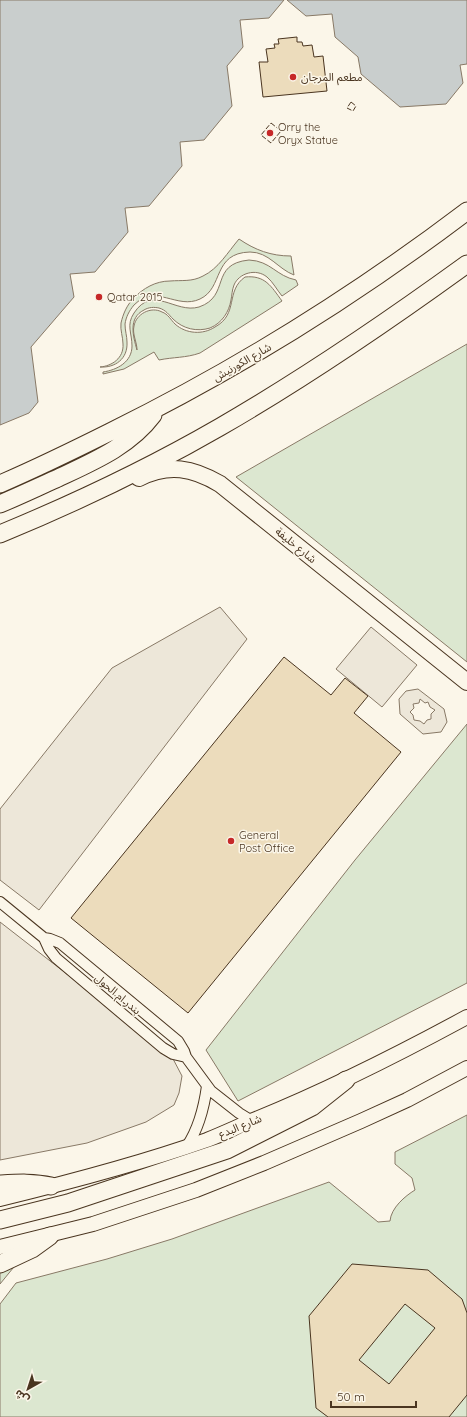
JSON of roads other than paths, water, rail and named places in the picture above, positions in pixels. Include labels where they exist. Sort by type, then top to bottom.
[{"type":"highway","name":"شارع الكورنيش","points":[[0,484],[71,452],[156,410],[245,360],[316,316],[394,264],[467,211]]},
{"type":"highway","points":[[0,534],[106,487],[220,427],[277,393],[343,350],[467,264]]},
{"type":"highway","points":[[0,504],[73,471],[122,445],[147,422],[156,410]]},
{"type":"highway","points":[[0,1220],[68,1203],[227,1150],[312,1107],[346,1080]]},
{"type":"highway","points":[[0,1184],[20,1182],[51,1186]]},
{"type":"highway","points":[[0,1264],[32,1249],[50,1236]]},
{"type":"main road","name":"شارع خليفة","points":[[106,487],[125,484],[151,472],[166,469],[191,471],[210,478],[229,491],[467,682]]},
{"type":"main road","name":"شارع البدع","points":[[0,1199],[144,1160],[208,1139],[289,1106],[346,1080],[467,1017]]},
{"type":"main road","points":[[0,1247],[50,1236],[135,1211],[196,1190],[264,1163],[407,1100],[467,1068]]},
{"type":"street","name":"بندر ام الحول","points":[[0,902],[44,938],[49,949],[56,958],[163,1048],[173,1054],[186,1057]]},
{"type":"street","name":"بندر ام الحول","points":[[44,938],[60,943],[173,1037],[182,1046],[186,1057],[207,1086],[227,1105],[252,1121]]},
{"type":"street","points":[[187,1146],[197,1129],[203,1110],[207,1086]]},
{"type":"place","name":"مطعم المرجان","points":[[293,77]]},
{"type":"place","name":"Orry the Oryx Statue","points":[[270,133]]},
{"type":"place","name":"Qatar 2015","points":[[99,297]]},
{"type":"place","name":"General Post Office","points":[[231,841]]}]
